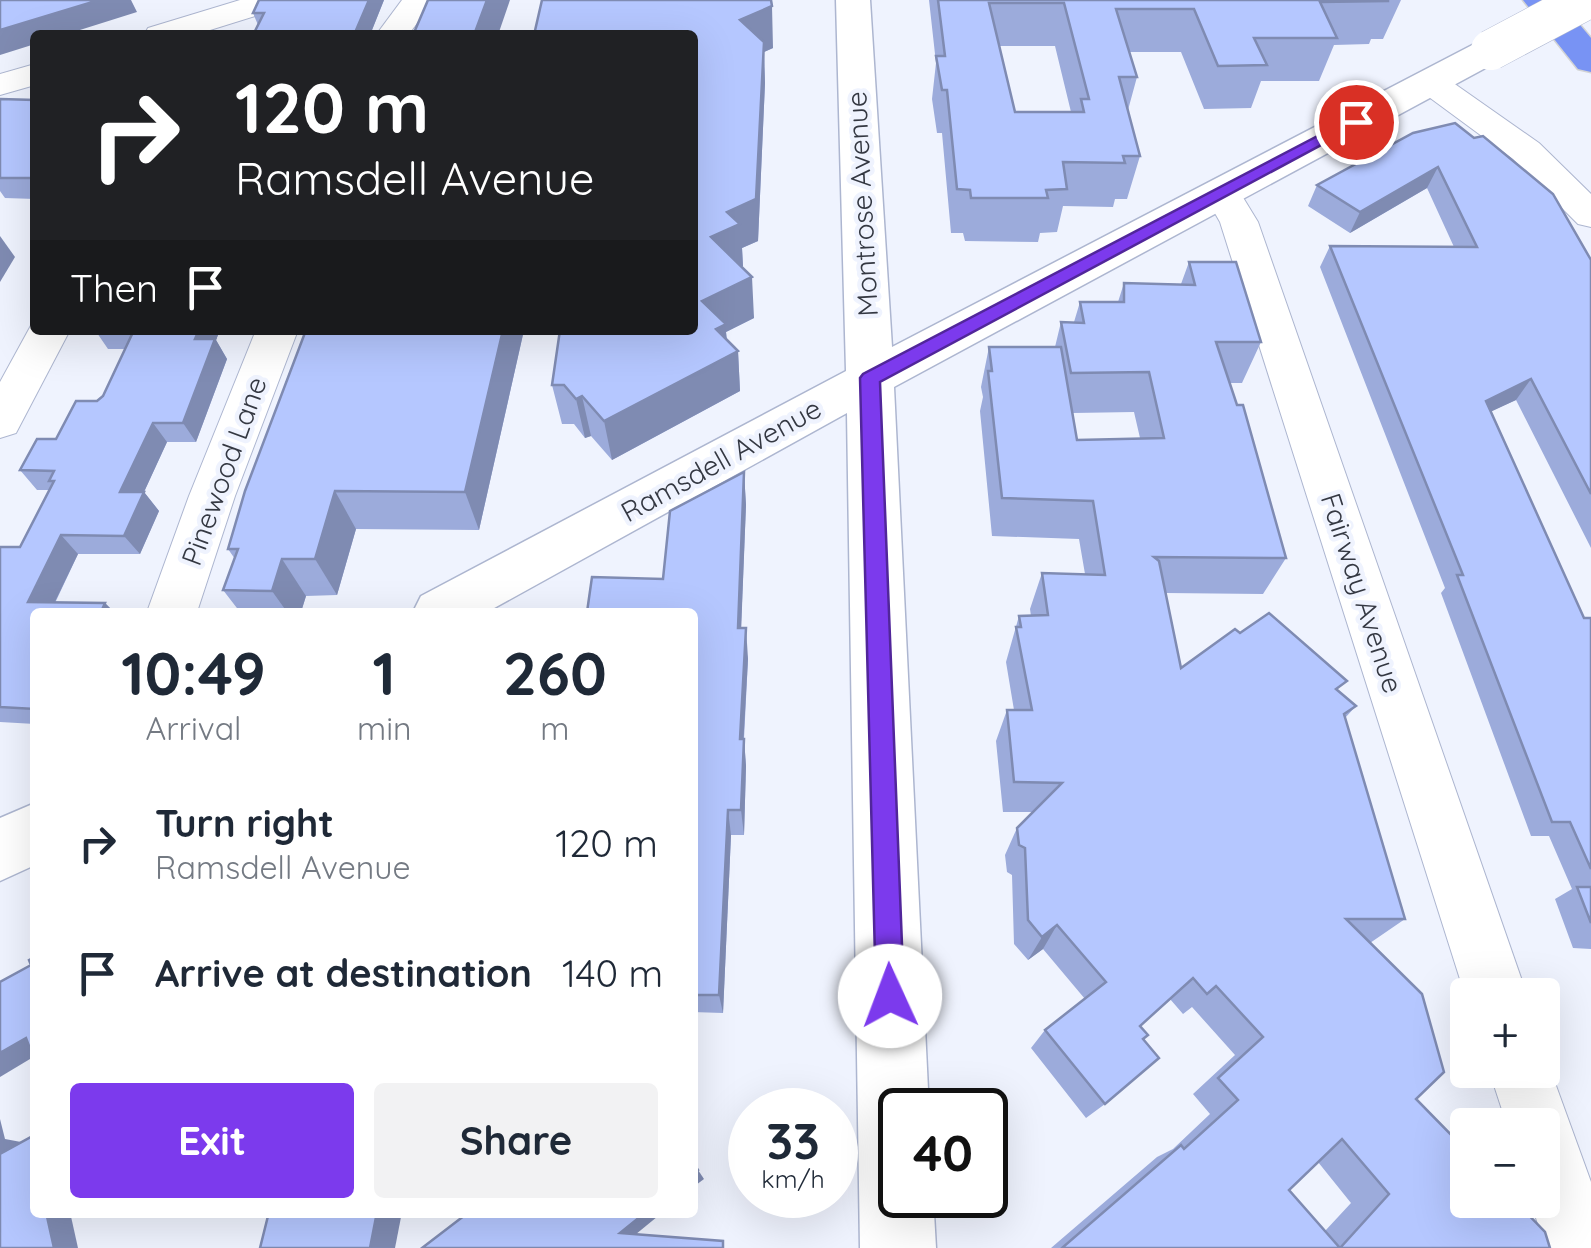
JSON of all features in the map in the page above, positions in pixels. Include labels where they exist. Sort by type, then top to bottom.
[{"type":"highway","points":[[1540,0],[1591,60]]},
{"type":"street","points":[[212,26],[273,0]]},
{"type":"street","points":[[396,30],[419,0]]},
{"type":"street","name":"Montrose Avenue","points":[[853,0],[870,378],[898,1248]]},
{"type":"street","name":"Ramsdell Avenue","points":[[447,608],[870,378],[1585,0]]},
{"type":"street","points":[[0,85],[30,76]]},
{"type":"street","points":[[1430,82],[1526,150],[1591,215]]},
{"type":"street","name":"Fairway Avenue","points":[[1224,194],[1238,222],[1490,978]]},
{"type":"street","points":[[0,422],[46,335]]},
{"type":"street","name":"Pinewood Lane","points":[[173,608],[275,335]]},
{"type":"street","points":[[0,851],[30,835]]},
{"type":"street","points":[[1560,1189],[1580,1248]]},
{"type":"building","points":[[0,0],[99,0],[0,30]]},
{"type":"building","points":[[259,0],[369,0],[356,30],[256,30],[264,13],[253,13]]},
{"type":"building","points":[[428,0],[487,0],[476,30],[415,30]]},
{"type":"building","points":[[542,0],[771,0],[772,6],[740,20],[764,42],[756,199],[727,212],[740,224],[711,237],[752,277],[702,301],[726,324],[716,329],[738,351],[604,421],[582,396],[576,399],[564,385],[552,385],[559,335],[698,335],[698,30],[535,30]]},
{"type":"building","points":[[938,0],[1388,0],[1320,2],[1337,38],[1254,38],[1267,65],[1218,66],[1194,9],[1116,9],[1137,77],[1119,77],[1140,156],[1123,156],[1125,163],[1063,162],[1067,189],[1046,190],[1048,198],[971,198],[970,190],[957,189],[947,90],[942,90],[936,56],[945,56]],"holes":[[[989,3],[1064,3],[1089,99],[1081,99],[1084,112],[1015,112]]]},
{"type":"building","points":[[0,99],[30,100],[30,178],[0,178]]},
{"type":"building","points":[[1455,123],[1474,138],[1483,136],[1553,194],[1591,260],[1591,494],[1531,379],[1486,401],[1584,618],[1591,618],[1591,869],[1570,822],[1552,822],[1457,575],[1463,575],[1330,246],[1477,247],[1438,167],[1360,212],[1317,185],[1413,133]]},
{"type":"building","points":[[1189,262],[1236,262],[1261,342],[1216,342],[1237,405],[1243,405],[1286,558],[1154,557],[1159,561],[1181,668],[1235,629],[1240,633],[1269,613],[1347,681],[1336,689],[1356,706],[1344,714],[1405,919],[1346,919],[1422,994],[1444,1072],[1416,1099],[1450,1134],[1450,1218],[1531,1218],[1545,1232],[1550,1248],[1340,1248],[1062,1248],[1238,1100],[1218,1078],[1263,1037],[1216,986],[1207,994],[1193,978],[1140,1026],[1148,1035],[1143,1039],[1159,1058],[1105,1104],[1045,1030],[1106,982],[1057,925],[1042,937],[1028,920],[1025,848],[1019,845],[1017,828],[1062,783],[1014,782],[1007,710],[1032,710],[1016,627],[1021,627],[1019,616],[1048,615],[1042,573],[1105,575],[1093,501],[1002,498],[988,371],[992,371],[989,347],[1061,347],[1077,440],[1164,438],[1149,372],[1071,373],[1061,322],[1084,323],[1080,302],[1124,302],[1124,283],[1195,285]],"holes":[[[1342,1139],[1389,1194],[1340,1248],[1289,1190]]]},
{"type":"building","points":[[132,335],[197,335],[195,339],[215,339],[183,423],[153,423],[120,492],[144,492],[124,536],[61,535],[28,602],[105,603],[103,608],[30,608],[30,709],[0,707],[0,547],[20,547],[54,481],[49,481],[54,471],[20,470],[37,439],[56,439],[76,401],[97,401]]},
{"type":"building","points":[[304,335],[502,335],[465,492],[335,491],[315,559],[282,559],[272,591],[223,590],[238,549],[228,549],[245,491]]},
{"type":"building","points":[[744,472],[738,628],[746,628],[741,810],[728,810],[719,995],[698,995],[698,608],[588,608],[592,577],[663,579],[670,511]]},
{"type":"building","points":[[1577,887],[1591,887],[1591,923]]},
{"type":"building","points":[[30,966],[30,1049],[26,1038],[0,1053],[0,982]]},
{"type":"building","points":[[30,1138],[30,1218],[47,1218],[54,1248],[0,1248],[0,1154]]},
{"type":"building","points":[[268,1218],[376,1218],[370,1248],[260,1248]]},
{"type":"building","points":[[461,1218],[639,1218],[620,1233],[723,1241],[723,1248],[422,1248]]},
{"type":"route","points":[[890,996],[870,378],[1356,122]]}]
